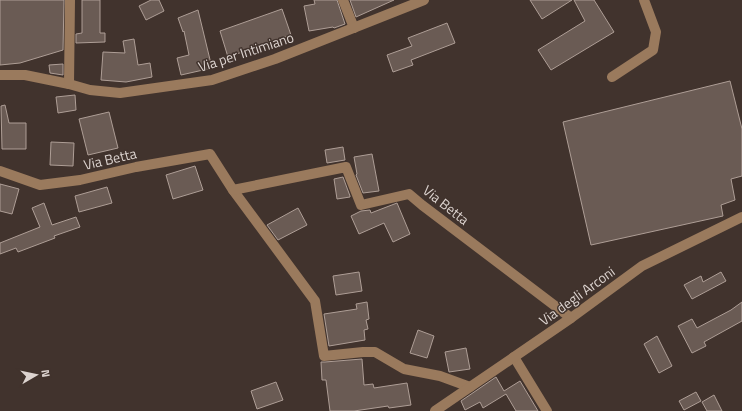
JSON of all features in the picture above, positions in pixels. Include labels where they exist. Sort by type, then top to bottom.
[{"type":"street","points":[[69,84],[70,0]]},
{"type":"street","points":[[343,0],[354,28]]},
{"type":"street","name":"Via per Intimiano","points":[[0,75],[25,75],[90,90],[120,93],[212,80],[275,59],[424,0]]},
{"type":"street","points":[[612,76],[653,50],[656,32],[644,0]]},
{"type":"street","name":"Via Betta","points":[[0,171],[40,185],[80,180],[136,167],[210,154],[233,190],[315,301],[324,356],[375,352],[404,369],[440,376],[470,387]]},
{"type":"street","name":"Via Betta","points":[[233,190],[346,167],[361,205],[409,194],[571,318]]},
{"type":"street","name":"Via degli Arconi","points":[[435,411],[571,318],[642,266],[742,217]]},
{"type":"street","points":[[514,357],[547,411]]},
{"type":"building","points":[[0,0],[64,0],[63,50],[20,63],[0,65]]},
{"type":"building","points":[[82,0],[100,0],[100,33],[105,33],[105,42],[76,43],[76,34],[82,33]]},
{"type":"building","points":[[151,0],[159,0],[164,11],[146,20],[139,6]]},
{"type":"building","points":[[314,0],[337,0],[345,24],[334,28],[309,31],[304,6],[315,4]]},
{"type":"building","points":[[350,0],[394,0],[356,17]]},
{"type":"building","points":[[530,0],[572,0],[542,19]]},
{"type":"building","points":[[574,0],[594,0],[614,32],[551,70],[538,50],[585,21]]},
{"type":"building","points":[[282,9],[291,35],[228,57],[220,31]]},
{"type":"building","points":[[198,10],[212,68],[181,75],[177,58],[189,55],[184,31],[183,32],[178,18]]},
{"type":"building","points":[[447,23],[455,43],[411,60],[413,65],[393,72],[387,55],[412,46],[408,38]]},
{"type":"building","points":[[134,39],[138,65],[150,63],[152,77],[126,82],[101,80],[103,52],[125,53],[123,41]]},
{"type":"building","points":[[63,64],[63,75],[50,73],[49,65]]},
{"type":"building","points":[[730,81],[742,129],[742,176],[731,179],[735,200],[721,205],[723,216],[591,245],[563,122]]},
{"type":"building","points":[[75,95],[76,110],[58,113],[56,97]]},
{"type":"building","points":[[5,105],[9,123],[26,123],[26,149],[2,149],[1,106]]},
{"type":"building","points":[[109,112],[118,148],[88,155],[79,119]]},
{"type":"building","points":[[51,142],[74,143],[73,166],[50,165]]},
{"type":"building","points":[[343,147],[345,160],[327,163],[325,150]]},
{"type":"building","points":[[372,154],[379,191],[363,193],[356,175],[354,157]]},
{"type":"building","points":[[195,166],[203,190],[173,199],[166,175]]},
{"type":"building","points":[[343,177],[350,197],[337,199],[334,179]]},
{"type":"building","points":[[0,184],[19,189],[12,214],[0,211]]},
{"type":"building","points":[[107,187],[112,203],[79,212],[75,196]]},
{"type":"building","points":[[44,203],[52,225],[76,217],[80,227],[54,236],[55,238],[18,252],[16,248],[0,254],[0,243],[40,227],[32,208]]},
{"type":"building","points":[[397,203],[410,234],[393,242],[384,223],[359,234],[351,216],[361,211],[370,210],[371,213]]},
{"type":"building","points":[[298,208],[307,225],[278,240],[267,225]]},
{"type":"building","points":[[359,272],[362,291],[336,295],[333,276]]},
{"type":"building","points":[[721,272],[726,281],[692,299],[684,285],[701,276],[703,282]]},
{"type":"building","points":[[367,302],[369,319],[366,320],[368,329],[364,330],[365,340],[329,346],[324,314],[357,309],[356,304]]},
{"type":"building","points":[[742,302],[742,321],[704,342],[706,346],[692,353],[678,326],[692,319],[697,328],[731,310]]},
{"type":"building","points":[[418,330],[434,336],[427,358],[410,353]]},
{"type":"building","points":[[657,336],[672,366],[659,373],[644,344]]},
{"type":"building","points":[[466,348],[470,369],[449,372],[445,352]]},
{"type":"building","points":[[362,359],[364,385],[373,384],[374,388],[407,383],[411,405],[389,408],[388,406],[354,411],[330,411],[326,380],[322,380],[321,362]]},
{"type":"building","points":[[496,377],[504,391],[520,381],[538,411],[516,411],[506,394],[483,408],[480,402],[465,410],[461,401]]},
{"type":"building","points":[[276,382],[283,400],[257,409],[251,391]]},
{"type":"building","points":[[696,392],[701,401],[684,410],[679,401]]},
{"type":"building","points":[[714,395],[722,411],[707,411],[702,402]]}]
